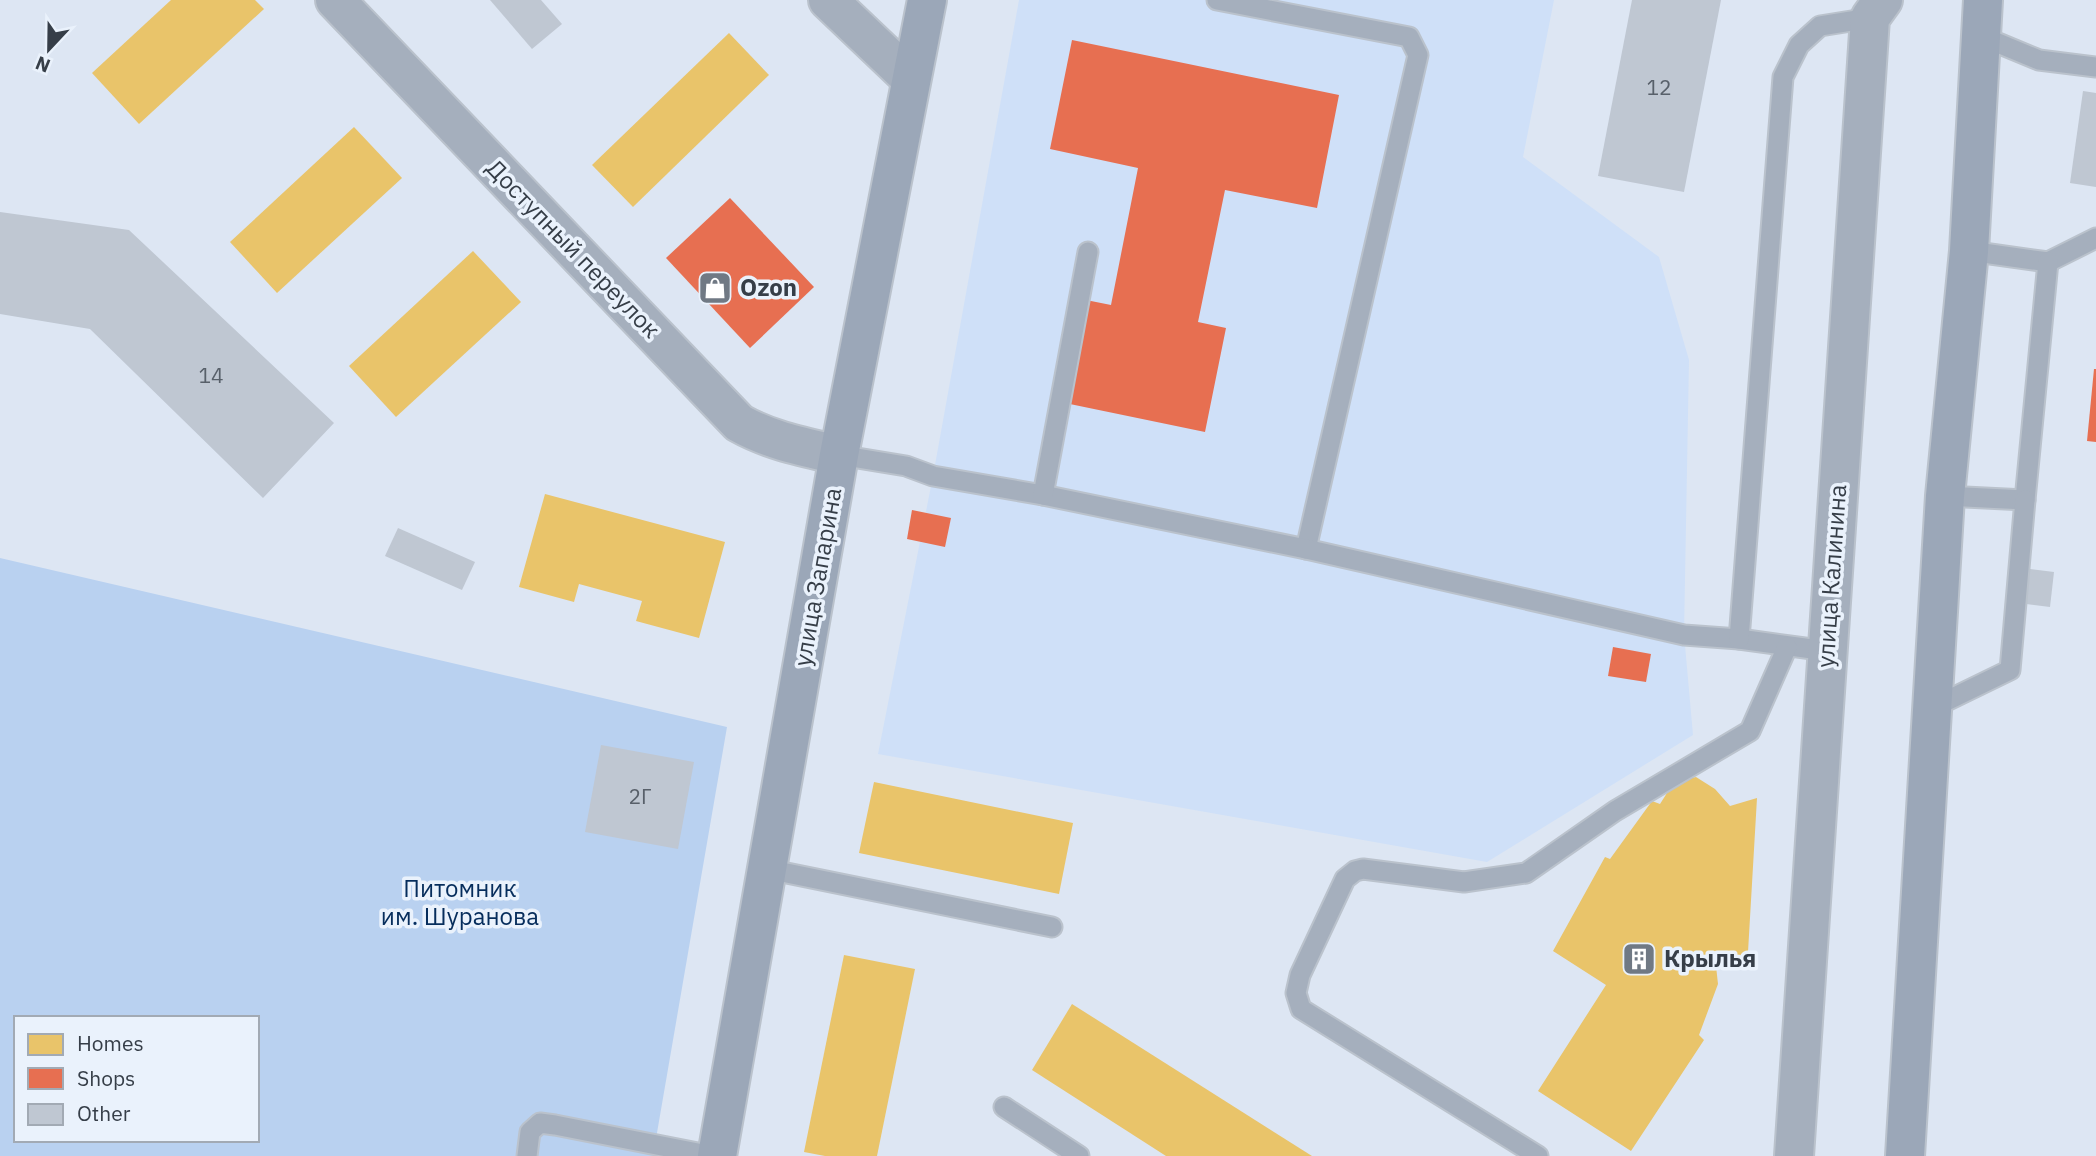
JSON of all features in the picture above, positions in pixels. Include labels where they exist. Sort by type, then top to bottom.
[{"type":"main road","name":"улица Запарина","points":[[715,1156],[839,455],[927,0]]},
{"type":"main road","points":[[1905,1156],[1945,496],[1969,251],[1982,18]]},
{"type":"street","name":"Доступный переулок","points":[[335,0],[740,423],[761,435],[839,455]]},
{"type":"street","points":[[828,0],[911,79]]},
{"type":"street","name":"улица Калинина","points":[[1794,1156],[1827,651],[1877,9]]},
{"type":"lane","points":[[1217,0],[1409,37],[1418,55],[1306,549]]},
{"type":"lane","points":[[1739,639],[1783,77],[1799,45],[1820,26],[1877,9]]},
{"type":"lane","points":[[1982,18],[2039,60],[2096,67]]},
{"type":"lane","points":[[1969,251],[2048,262],[2096,238]]},
{"type":"lane","points":[[1043,495],[1088,252]]},
{"type":"lane","points":[[1932,708],[2010,670],[2048,262]]},
{"type":"lane","points":[[839,455],[906,466],[933,476],[1043,495],[1306,549],[1684,635],[1739,639],[1827,651]]},
{"type":"lane","points":[[1945,496],[2025,500]]},
{"type":"lane","points":[[1538,1156],[1301,1009],[1296,993],[1300,975],[1345,879],[1355,871],[1363,869],[1464,882],[1526,873],[1615,811],[1750,731],[1787,647]]},
{"type":"lane","points":[[767,869],[1052,927]]},
{"type":"lane","points":[[1004,1107],[1079,1156]]},
{"type":"lane","points":[[527,1156],[530,1132],[540,1123],[715,1156]]},
{"type":"shaded area","points":[[1019,0],[1554,0],[1523,157],[1659,257],[1689,360],[1684,634],[1693,735],[1487,862],[878,754],[933,476]]},
{"type":"green space","name":"Питомник им. Шуранова","points":[[0,558],[727,727],[653,1156],[0,1156]]},
{"type":"building: Homes","points":[[171,0],[255,0],[264,9],[139,124],[92,73]]},
{"type":"building: Homes","points":[[729,33],[769,75],[633,207],[592,165]]},
{"type":"building: Homes","points":[[354,127],[402,178],[277,293],[230,242]]},
{"type":"building: Homes","points":[[473,251],[521,302],[396,417],[349,366]]},
{"type":"building: Homes","points":[[545,494],[725,542],[699,638],[636,621],[642,601],[579,584],[574,602],[519,587]]},
{"type":"building: Homes","name":"Крылья","points":[[1696,777],[1715,789],[1730,806],[1757,798],[1747,969],[1716,966],[1718,984],[1699,1035],[1704,1040],[1631,1151],[1538,1091],[1606,985],[1553,951],[1605,857],[1610,859],[1652,801],[1660,804],[1674,782]]},
{"type":"building: Homes","points":[[874,782],[1073,823],[1059,894],[859,853]]},
{"type":"building: Homes","points":[[844,955],[915,969],[877,1156],[825,1156],[804,1152]]},
{"type":"building: Homes","points":[[1072,1004],[1312,1156],[1166,1156],[1032,1070]]},
{"type":"building: Shops","points":[[1072,40],[1339,95],[1317,208],[1225,190],[1198,322],[1226,328],[1205,432],[1065,403],[1086,300],[1111,305],[1138,168],[1050,149]]},
{"type":"building: Shops","points":[[730,198],[814,287],[750,348],[666,258]]},
{"type":"building: Shops","points":[[2096,369],[2096,442],[2087,441]]},
{"type":"building: Shops","points":[[912,510],[951,518],[945,547],[907,539]]},
{"type":"building: Shops","points":[[1613,647],[1651,654],[1646,682],[1608,676]]},
{"type":"building: Other","points":[[490,0],[541,0],[562,24],[532,49]]},
{"type":"building: Other","points":[[1632,0],[1721,0],[1684,192],[1598,176]]},
{"type":"building: Other","points":[[2083,91],[2096,93],[2096,187],[2070,183]]},
{"type":"building: Other","points":[[0,212],[129,230],[334,423],[263,498],[90,329],[0,314]]},
{"type":"building: Other","points":[[398,528],[475,562],[462,590],[385,556]]},
{"type":"building: Other","points":[[2030,569],[2054,572],[2050,607],[2026,604]]},
{"type":"building: Other","points":[[601,745],[694,762],[678,849],[585,832]]},
{"type":"place","name":"Ozon","points":[[715,288]]},
{"type":"place","name":"Крылья","points":[[1639,959]]}]
